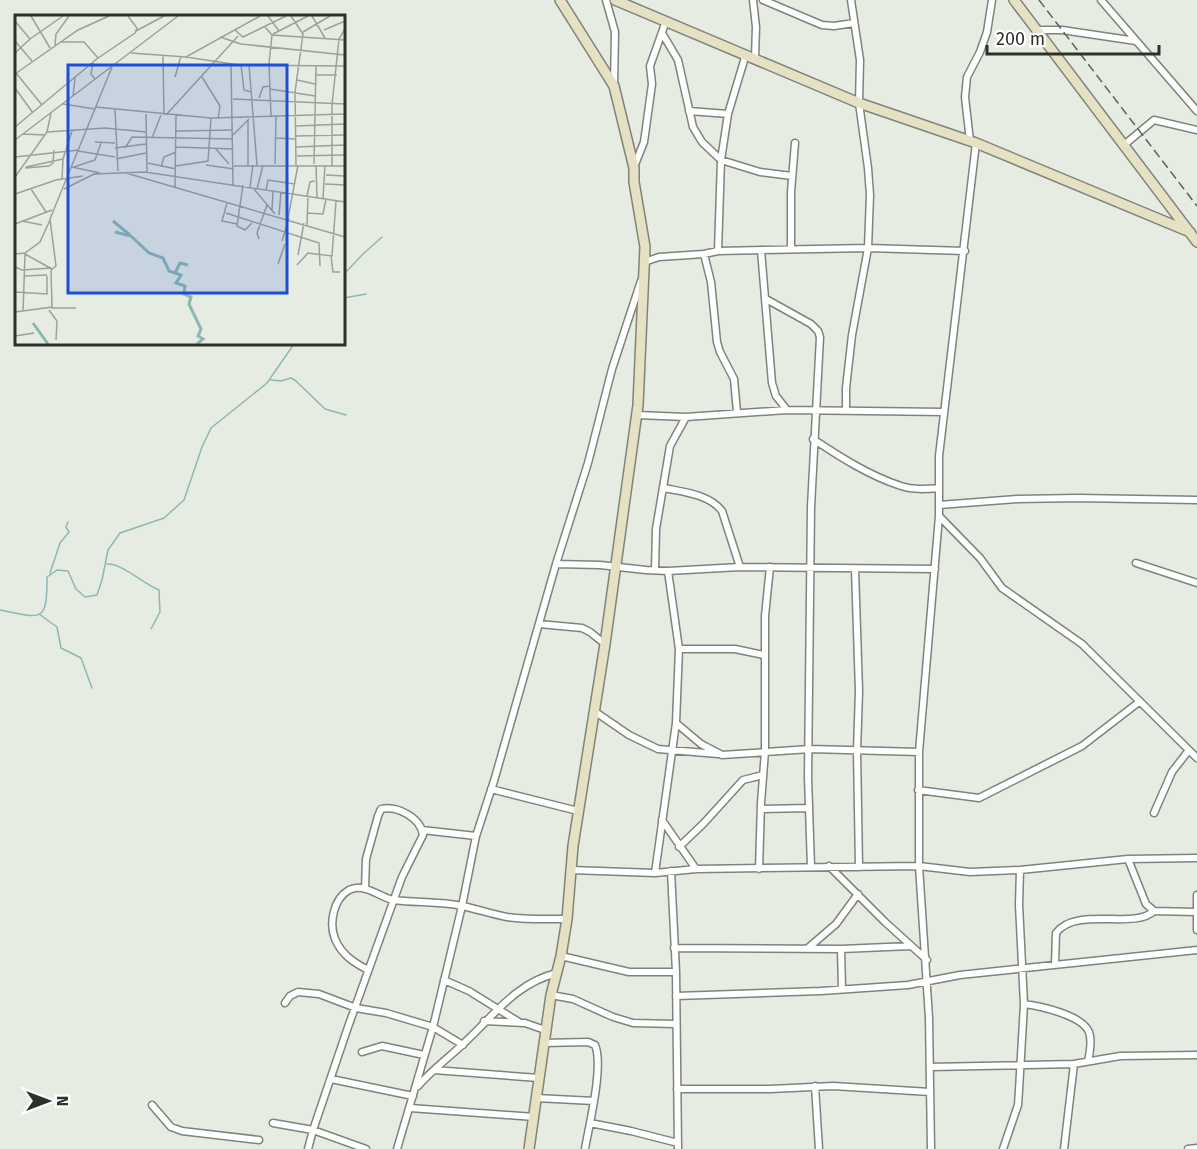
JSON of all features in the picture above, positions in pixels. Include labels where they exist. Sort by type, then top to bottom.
[{"type":"street","points":[[560,0],[614,86]]},
{"type":"street","points":[[529,1149],[545,1030],[567,919],[579,811],[637,415],[645,247],[634,182],[634,168],[614,86],[615,32],[606,0]]},
{"type":"street","points":[[615,0],[859,103],[973,142],[1190,232]]},
{"type":"street","points":[[717,251],[721,160],[728,114],[750,56],[756,27],[753,0]]},
{"type":"street","points":[[763,0],[822,25],[854,23]]},
{"type":"street","points":[[846,410],[852,335],[868,248],[868,168],[859,103],[860,60],[851,0]]},
{"type":"street","points":[[931,1149],[927,960],[919,866],[918,752],[935,569],[944,412],[965,251],[973,142],[965,97],[967,77],[987,32],[992,0]]},
{"type":"street","points":[[1014,0],[1197,242]]},
{"type":"street","points":[[1101,0],[1197,111]]},
{"type":"street","points":[[634,168],[644,142],[652,84],[650,66],[666,21]]},
{"type":"street","points":[[1037,30],[1062,30],[1137,41]]},
{"type":"street","points":[[662,33],[678,60],[693,127],[702,142],[721,160],[760,172],[792,177]]},
{"type":"street","points":[[689,111],[728,114]]},
{"type":"street","points":[[1124,145],[1154,120],[1197,129]]},
{"type":"street","points":[[791,249],[795,143]]},
{"type":"street","points":[[645,247],[659,257]]},
{"type":"street","points":[[644,262],[659,257],[717,251],[868,248],[965,251]]},
{"type":"street","points":[[761,250],[772,383],[776,396],[787,410]]},
{"type":"street","points":[[705,254],[711,282],[717,342],[734,379],[737,412]]},
{"type":"street","points":[[398,1149],[433,1027],[476,836],[588,463],[612,369],[643,274]]},
{"type":"street","points":[[765,299],[811,324],[818,331],[820,349],[813,438],[809,807],[811,867]]},
{"type":"street","points":[[637,415],[686,417],[787,410],[944,412]]},
{"type":"street","points":[[655,570],[656,529],[670,446],[686,417]]},
{"type":"street","points":[[813,438],[853,464],[901,486],[922,489],[939,488]]},
{"type":"street","points":[[664,488],[717,504],[722,511],[740,567]]},
{"type":"street","points":[[939,505],[1068,498],[1197,500]]},
{"type":"street","points":[[939,516],[980,558],[1002,588],[1082,644],[1197,758]]},
{"type":"street","points":[[1136,563],[1197,583]]},
{"type":"street","points":[[556,564],[668,571],[740,567],[935,569]]},
{"type":"street","points":[[759,869],[765,751],[766,598],[770,567]]},
{"type":"street","points":[[855,569],[859,691],[857,751],[859,867]]},
{"type":"street","points":[[655,873],[676,723],[679,649],[668,571]]},
{"type":"street","points":[[540,624],[582,628],[605,644]]},
{"type":"street","points":[[679,649],[735,649],[764,655]]},
{"type":"street","points":[[918,790],[984,797],[1001,786],[1082,746],[1139,702]]},
{"type":"street","points":[[594,711],[629,735],[658,749],[672,751],[722,754],[810,749],[918,752]]},
{"type":"street","points":[[676,723],[701,744],[722,754]]},
{"type":"street","points":[[1154,813],[1173,772],[1189,750]]},
{"type":"street","points":[[679,847],[743,780],[763,775]]},
{"type":"street","points":[[491,789],[579,811]]},
{"type":"street","points":[[762,809],[809,807]]},
{"type":"street","points":[[365,889],[366,859],[381,809],[397,809],[409,816],[422,830],[476,836]]},
{"type":"street","points":[[662,819],[696,869]]},
{"type":"street","points":[[308,1149],[368,970],[402,877],[422,840],[422,830]]},
{"type":"street","points":[[571,870],[655,873],[696,869],[919,866],[970,872],[1020,870],[1128,859],[1197,858]]},
{"type":"street","points":[[1128,859],[1146,903],[1154,911]]},
{"type":"street","points":[[828,866],[927,960]]},
{"type":"street","points":[[1003,1149],[1018,1105],[1024,1004],[1020,870]]},
{"type":"street","points":[[590,1124],[631,1131],[678,1146],[676,972],[671,871]]},
{"type":"street","points":[[368,970],[346,957],[331,929],[339,900],[349,891],[365,889],[394,900],[462,906],[515,918],[567,919]]},
{"type":"street","points":[[808,948],[836,924],[858,894]]},
{"type":"street","points":[[1197,895],[1197,930]]},
{"type":"street","points":[[1055,964],[1056,933],[1064,926],[1089,920],[1144,918],[1154,911],[1196,912]]},
{"type":"street","points":[[674,948],[841,949],[911,946]]},
{"type":"street","points":[[841,949],[842,989]]},
{"type":"street","points":[[676,996],[842,989],[1197,950]]},
{"type":"street","points":[[561,956],[629,972],[676,972]]},
{"type":"street","points":[[414,1093],[433,1070],[463,1045],[498,1007],[535,979],[556,972]]},
{"type":"street","points":[[444,980],[498,1007],[519,1022]]},
{"type":"street","points":[[285,1003],[290,996],[298,992],[312,993],[356,1008],[386,1012],[433,1027],[463,1045]]},
{"type":"street","points":[[551,995],[573,999],[613,1017],[633,1023],[676,1024]]},
{"type":"street","points":[[1024,1004],[1058,1012],[1084,1025],[1089,1031],[1090,1039],[1088,1061]]},
{"type":"street","points":[[484,1021],[519,1022],[545,1030]]},
{"type":"street","points":[[543,1043],[588,1042],[595,1045],[598,1063],[585,1149]]},
{"type":"street","points":[[362,1052],[382,1046],[424,1055]]},
{"type":"street","points":[[930,1067],[1074,1064],[1141,1054],[1197,1055]]},
{"type":"street","points":[[1064,1149],[1074,1064]]},
{"type":"street","points":[[433,1070],[539,1078]]},
{"type":"street","points":[[331,1079],[414,1093]]},
{"type":"street","points":[[677,1089],[770,1089],[815,1086],[930,1092]]},
{"type":"street","points":[[815,1086],[819,1149]]},
{"type":"street","points":[[536,1098],[594,1101]]},
{"type":"street","points":[[152,1105],[171,1127],[182,1131],[259,1140]]},
{"type":"street","points":[[410,1108],[466,1114],[534,1117]]},
{"type":"street","points":[[273,1123],[313,1130],[366,1149]]},
{"type":"street","points":[[1188,1149],[1197,1148]]},
{"type":"waterway","points":[[345,273],[382,237]]},
{"type":"waterway","points":[[345,298],[366,294]]},
{"type":"waterway","points":[[0,610],[25,615],[39,614],[46,603],[47,577],[57,570],[68,571],[76,589],[85,597],[97,595],[108,550],[120,533],[164,518],[184,500],[211,428],[267,383],[293,345]]},
{"type":"waterway","points":[[271,380],[281,381],[291,378],[325,409],[346,415]]},
{"type":"waterway","points":[[50,573],[60,543],[69,532],[66,527],[68,522]]},
{"type":"waterway","points":[[107,564],[126,570],[159,590],[160,612],[151,629]]},
{"type":"waterway","points":[[39,614],[57,627],[61,648],[81,658],[92,688]]},
{"type":"railway","points":[[1039,0],[1197,206]]}]
